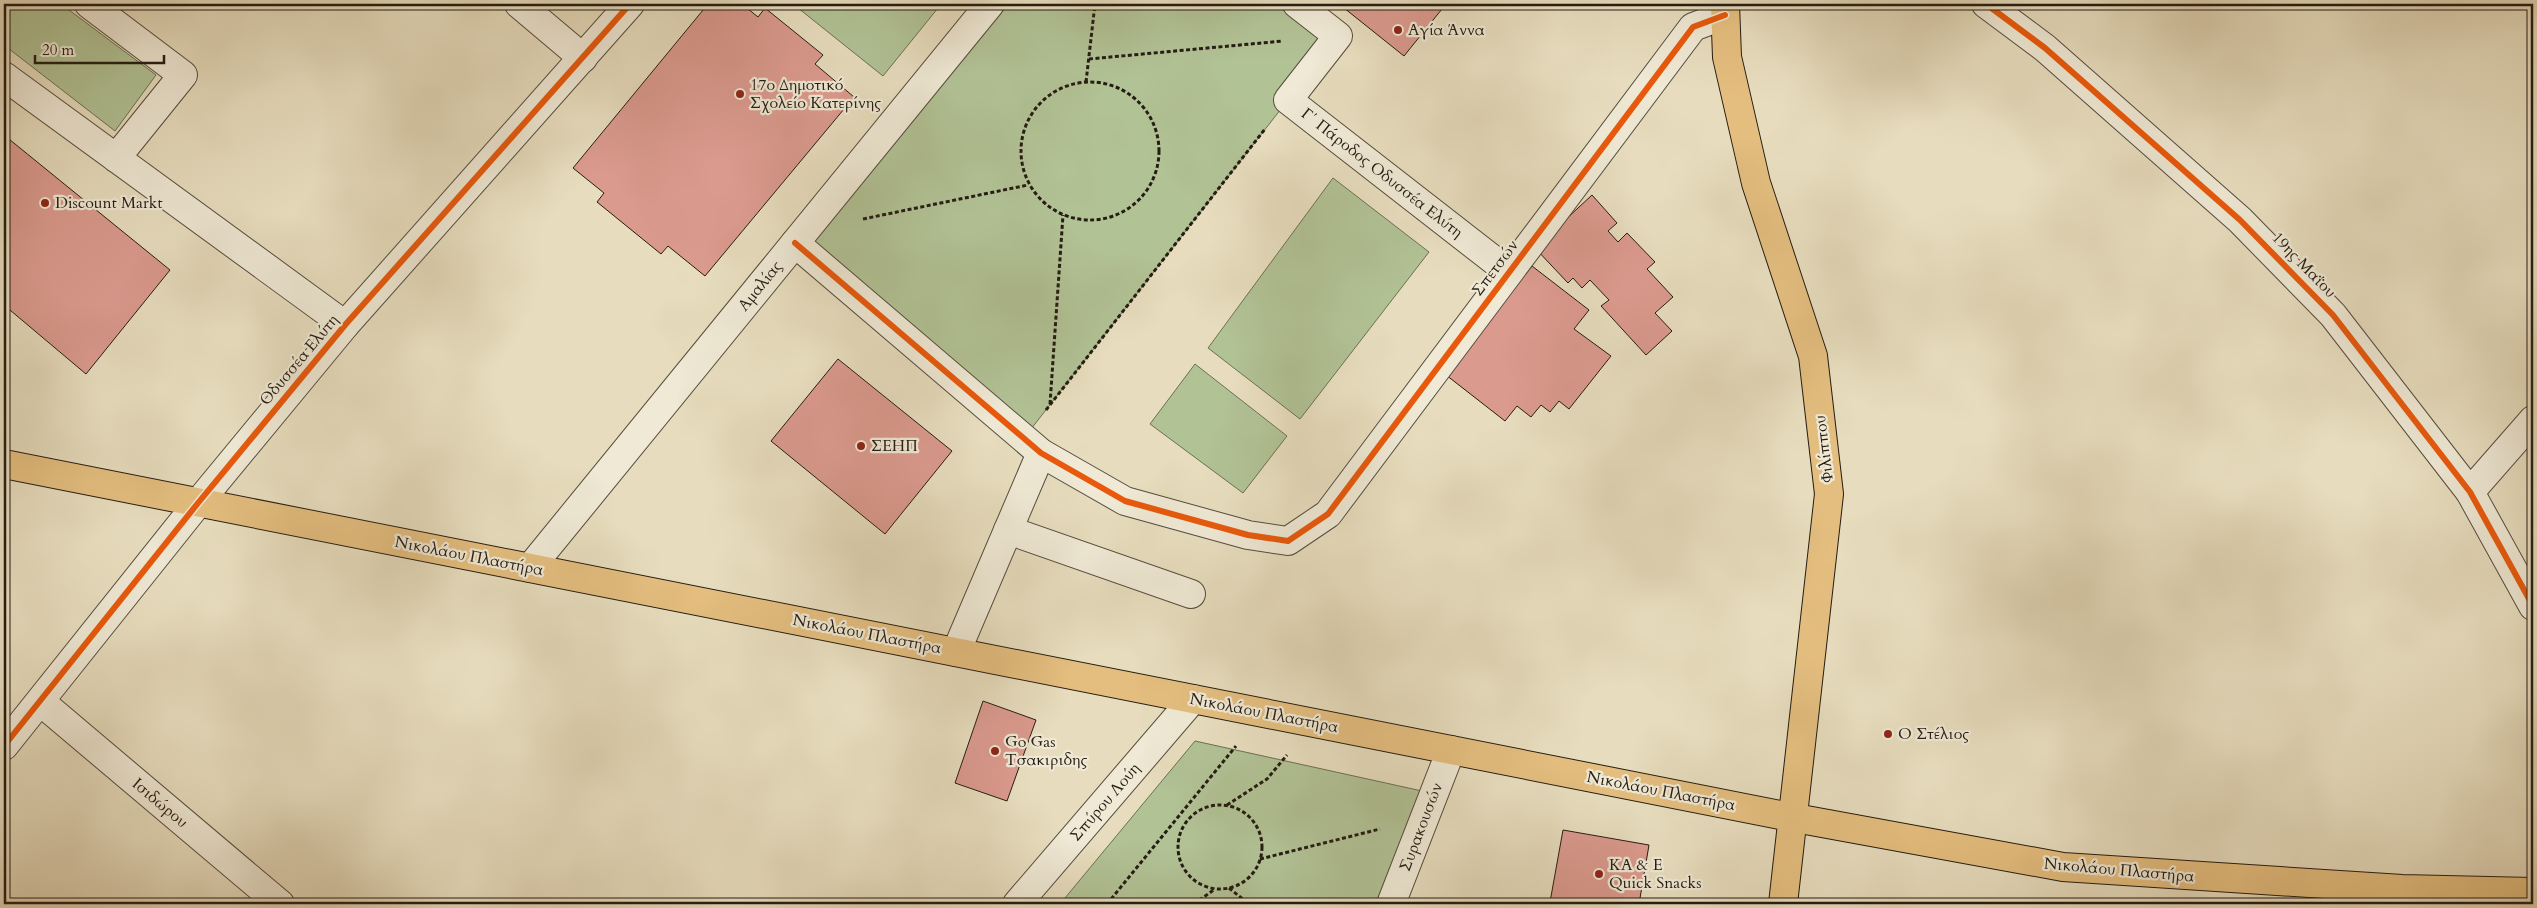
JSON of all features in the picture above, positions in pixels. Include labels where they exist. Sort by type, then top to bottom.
[{"type":"main road","name":"Φιλίππου","points":[[1725,10],[1727,57],[1756,183],[1813,356],[1829,494],[1795,818],[1783,904]]},
{"type":"main road","name":"Νικολάου Πλαστήρα","points":[[4,464],[1795,818],[2063,867],[2406,897],[2533,892]]},
{"type":"street","points":[[89,4],[182,75],[116,158]]},
{"type":"street","points":[[520,4],[583,58]]},
{"type":"street","name":"Οδυσσέα Ελύτη","points":[[4,746],[198,503],[345,326],[630,4]]},
{"type":"street","name":"Αμαλίας","points":[[530,568],[990,4]]},
{"type":"street","points":[[1297,4],[1338,36]]},
{"type":"street","name":"19ης Μαΐου","points":[[1986,4],[2045,48],[2240,220],[2333,315],[2470,492],[2533,606]]},
{"type":"street","name":"Σπετσών","points":[[1033,446],[1125,501],[1248,535],[1288,541],[1328,514],[1693,27],[1725,10]]},
{"type":"street","name":"Γ΄ Πάροδος Οδυσσέα Ελύτη","points":[[1338,36],[1288,100],[1509,272]]},
{"type":"street","points":[[4,76],[345,326]]},
{"type":"street","points":[[800,237],[1033,446],[1008,530],[956,652]]},
{"type":"street","points":[[2470,492],[2533,420]]},
{"type":"street","points":[[1008,530],[1190,594]]},
{"type":"street","name":"Σπύρου Λούη","points":[[1017,904],[1193,699]]},
{"type":"street","name":"Ισιδώρου","points":[[41,702],[280,904]]},
{"type":"street","name":"Συρακουσών","points":[[1391,904],[1451,750]]},
{"type":"path","points":[[1086,82],[1094,4]]},
{"type":"path","points":[[1089,59],[1338,36]]},
{"type":"path","points":[[1086,82],[1109,85],[1129,94],[1145,110],[1156,130],[1159,152],[1156,174],[1146,193],[1129,209],[1109,218],[1085,221],[1063,215],[1043,203],[1028,185],[1021,162],[1021,138],[1029,117],[1044,99],[1064,87],[1086,82]]},
{"type":"path","points":[[1033,446],[1050,406],[1288,100]]},
{"type":"path","points":[[800,237],[1028,185]]},
{"type":"path","points":[[1050,406],[1063,215]]},
{"type":"path","points":[[1106,904],[1263,712]]},
{"type":"path","points":[[1227,805],[1267,779],[1315,723]]},
{"type":"path","points":[[1212,805],[1227,805],[1240,810],[1251,819],[1259,831],[1262,845],[1260,859],[1248,877],[1229,888],[1215,888],[1191,878],[1183,868],[1178,855],[1181,829],[1189,818],[1200,809],[1212,805]]},
{"type":"path","points":[[1182,811],[1189,818]]},
{"type":"path","points":[[1260,859],[1386,828]]},
{"type":"path","points":[[1194,904],[1215,888]]},
{"type":"path","points":[[1229,888],[1249,904]]},
{"type":"green space","points":[[4,4],[61,4],[156,75],[115,131],[4,45]]},
{"type":"green space","points":[[793,4],[933,4],[938,8],[883,76]]},
{"type":"green space","points":[[989,4],[1297,4],[1338,36],[1024,438],[795,243]]},
{"type":"green space","points":[[1333,178],[1429,252],[1300,419],[1208,348]]},
{"type":"green space","points":[[1195,364],[1287,436],[1243,493],[1150,424]]},
{"type":"green space","points":[[1195,741],[1422,791],[1376,904],[1060,904]]},
{"type":"building","points":[[708,4],[742,4],[758,17],[765,8],[823,55],[815,64],[854,97],[705,276],[668,246],[661,254],[597,202],[604,193],[573,168]]},
{"type":"building","name":"Αγία Άννα","points":[[1339,4],[1446,4],[1404,56]]},
{"type":"building","name":"Discount Markt","points":[[4,135],[170,270],[86,374],[4,305]]},
{"type":"building","points":[[1592,195],[1617,223],[1608,231],[1618,242],[1627,233],[1655,262],[1647,269],[1673,297],[1655,313],[1672,331],[1646,355],[1601,306],[1609,300],[1590,280],[1582,288],[1573,278],[1568,283],[1535,248]]},
{"type":"building","points":[[1532,266],[1589,310],[1574,329],[1611,356],[1569,409],[1559,401],[1550,412],[1541,405],[1531,417],[1517,406],[1505,421],[1446,375]]},
{"type":"building","name":"ΣΕΗΠ","points":[[838,359],[952,451],[885,534],[771,441]]},
{"type":"building","name":"Go Gas Τσακιριδης","points":[[983,701],[1036,720],[1007,801],[955,783]]},
{"type":"building","name":"KA & E Quick Snacks","points":[[1563,830],[1649,845],[1639,904],[1564,904],[1550,902]]},
{"type":"cycle path","points":[[4,746],[198,503],[345,325],[630,4]]},
{"type":"cycle path","points":[[1986,4],[2045,48],[2240,220],[2333,315],[2470,492],[2533,606]]},
{"type":"cycle path","points":[[795,243],[1041,453],[1125,501],[1248,535],[1288,541],[1328,514],[1693,27],[1725,15]]},
{"type":"place","name":"Αγία Άννα","points":[[1398,30]]},
{"type":"place","name":"17ο Δημοτικό Σχολείο Κατερίνης","points":[[740,94]]},
{"type":"place","name":"Discount Markt","points":[[45,203]]},
{"type":"place","name":"ΣΕΗΠ","points":[[861,446]]},
{"type":"place","name":"Ο Στέλιος","points":[[1888,734]]},
{"type":"place","name":"Go Gas Τσακιριδης","points":[[995,751]]},
{"type":"place","name":"KA & E Quick Snacks","points":[[1599,874]]}]
